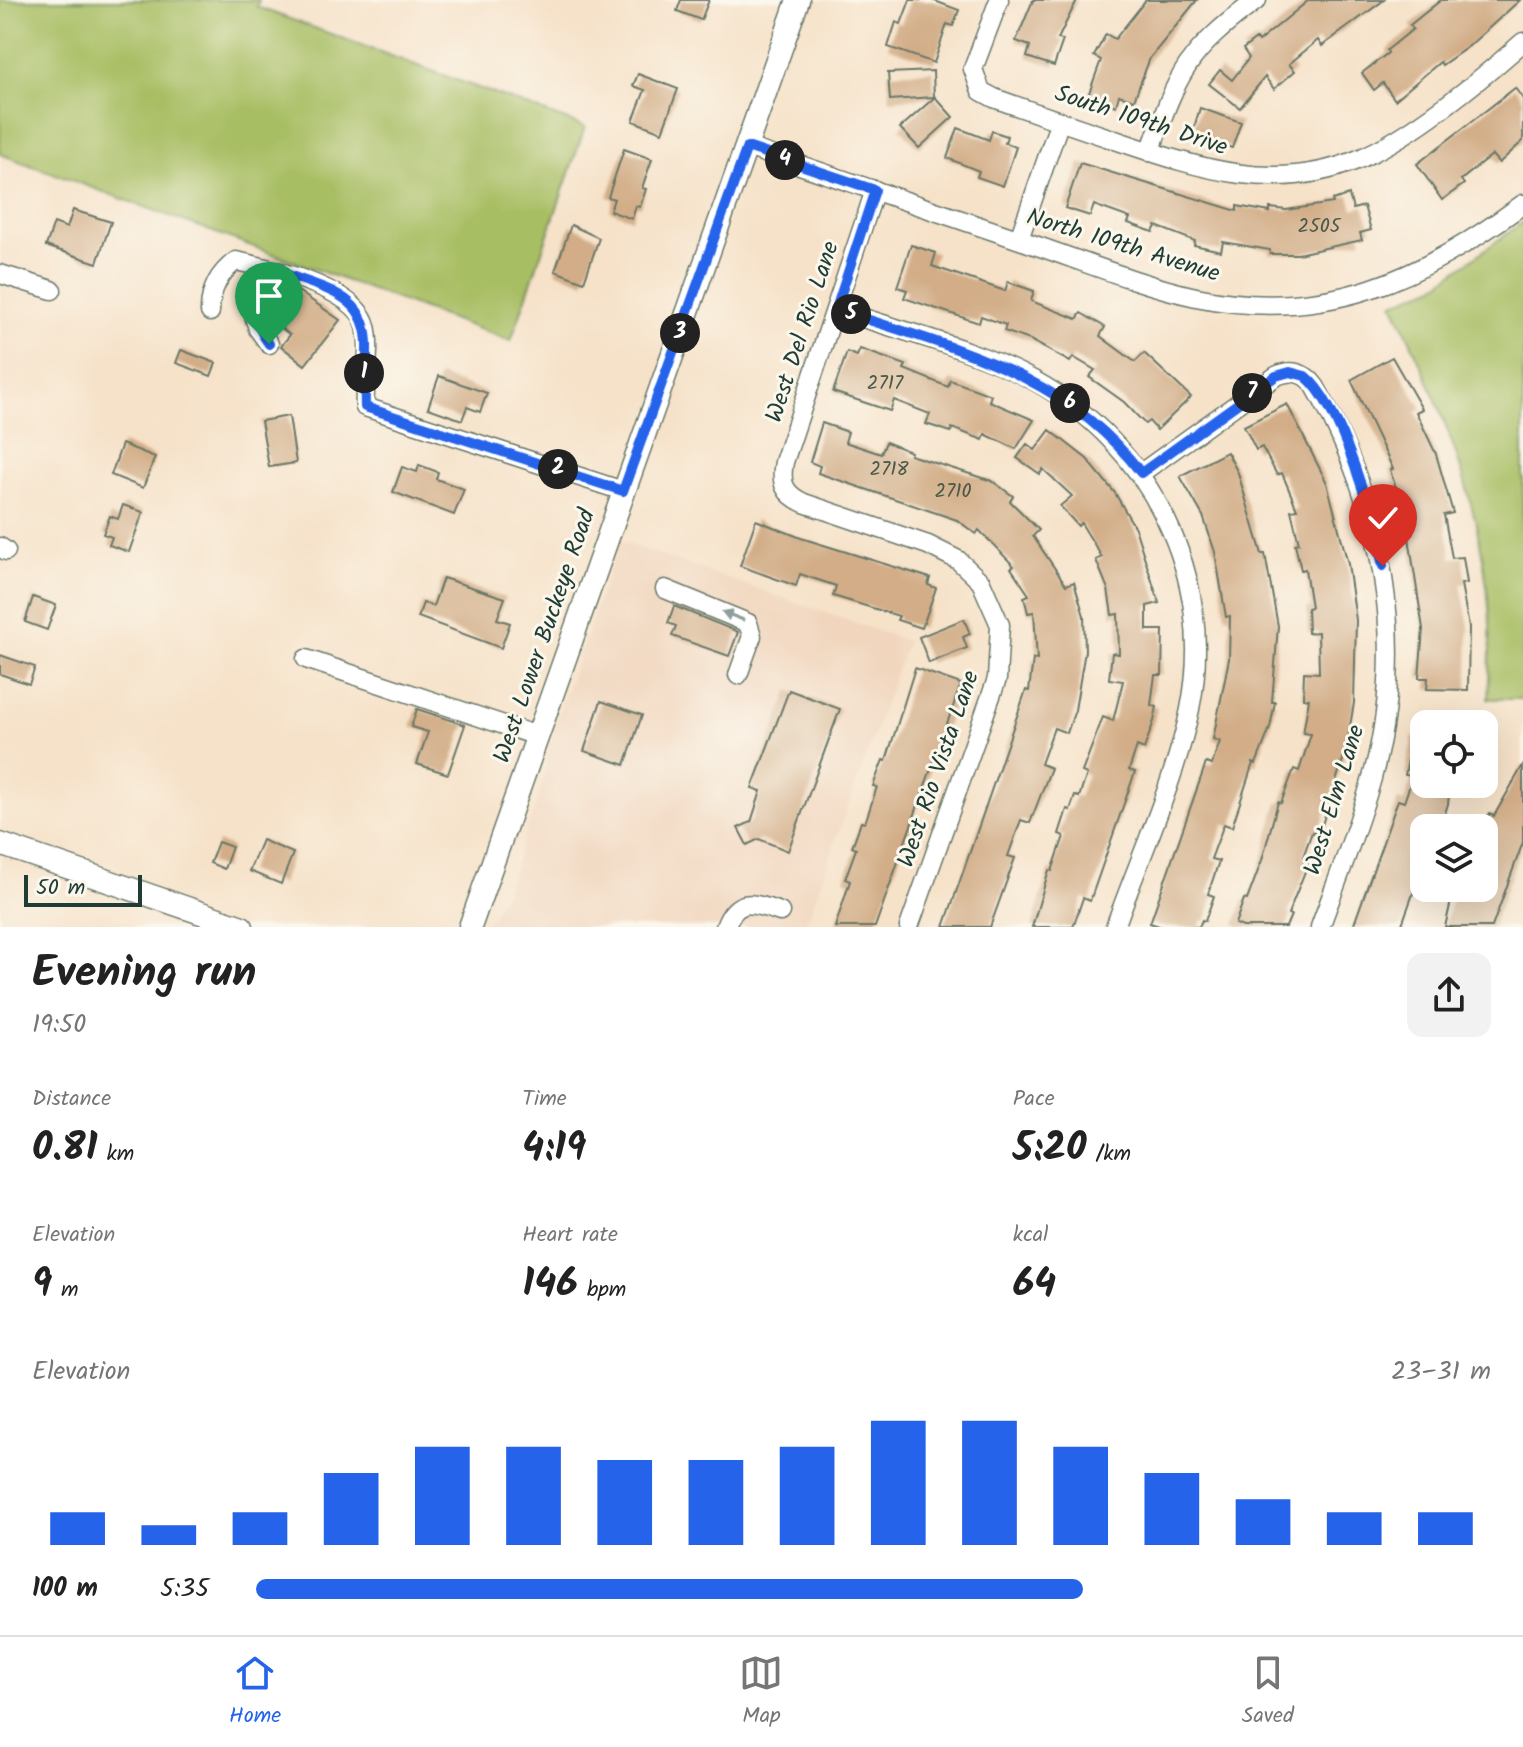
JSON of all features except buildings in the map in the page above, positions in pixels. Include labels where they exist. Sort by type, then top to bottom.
[{"type":"main road","name":"West Lower Buckeye Road","points":[[470,927],[537,736],[613,488],[747,147],[798,0]]},
{"type":"main road","points":[[0,844],[242,927]]},
{"type":"street","name":"South 109th Drive","points":[[999,0],[975,61],[976,84],[994,98],[1150,152],[1225,174],[1262,178],[1299,176],[1337,167],[1381,148],[1523,42]]},
{"type":"street","points":[[1150,152],[1185,66],[1206,40],[1257,0]]},
{"type":"street","points":[[1019,239],[1060,121]]},
{"type":"street","name":"North 109th Avenue","points":[[747,147],[1196,297],[1241,303],[1286,304],[1350,295],[1402,279],[1462,248],[1523,204]]},
{"type":"street","name":"West Del Rio Lane","points":[[875,190],[784,462],[784,489],[804,503],[928,545],[958,560],[981,582],[1000,625]]},
{"type":"street","points":[[210,312],[210,302],[222,271],[236,261],[283,273],[347,299],[361,312],[366,326],[365,407],[613,488]]},
{"type":"street","points":[[269,344],[258,329],[254,316],[269,284],[283,273]]},
{"type":"street","points":[[0,274],[52,290]]},
{"type":"street","points":[[836,309],[1033,379],[1104,431],[1141,473],[1168,523],[1186,573],[1193,607],[1195,669],[1184,731],[1115,927]]},
{"type":"street","name":"West Elm Lane","points":[[1141,473],[1276,376],[1298,373],[1315,386],[1343,440],[1364,493],[1383,566],[1389,641],[1387,698],[1375,767],[1320,927]]},
{"type":"street","points":[[665,589],[748,623],[752,636],[738,675]]},
{"type":"street","name":"West Rio Vista Lane","points":[[909,927],[997,679],[1000,625]]},
{"type":"street","points":[[306,659],[537,736]]},
{"type":"street","points":[[725,927],[736,906],[743,902],[780,912]]},
{"type":"shaded area","points":[[619,541],[907,641],[805,927],[485,927],[506,891],[543,783],[551,735]]},
{"type":"green space","points":[[0,0],[259,0],[257,7],[585,127],[511,341],[0,154]]},
{"type":"green space","points":[[1523,222],[1523,699],[1488,699],[1490,634],[1486,582],[1470,499],[1428,380],[1393,303],[1435,286]]},
{"type":"route","points":[[269,344],[258,329],[254,316],[269,284],[283,273],[347,299],[361,312],[366,326],[365,407],[623,491],[747,147],[875,190],[836,309],[1033,379],[1104,431],[1141,473],[1276,376],[1290,372],[1305,376],[1327,407],[1357,471],[1383,566]]}]
